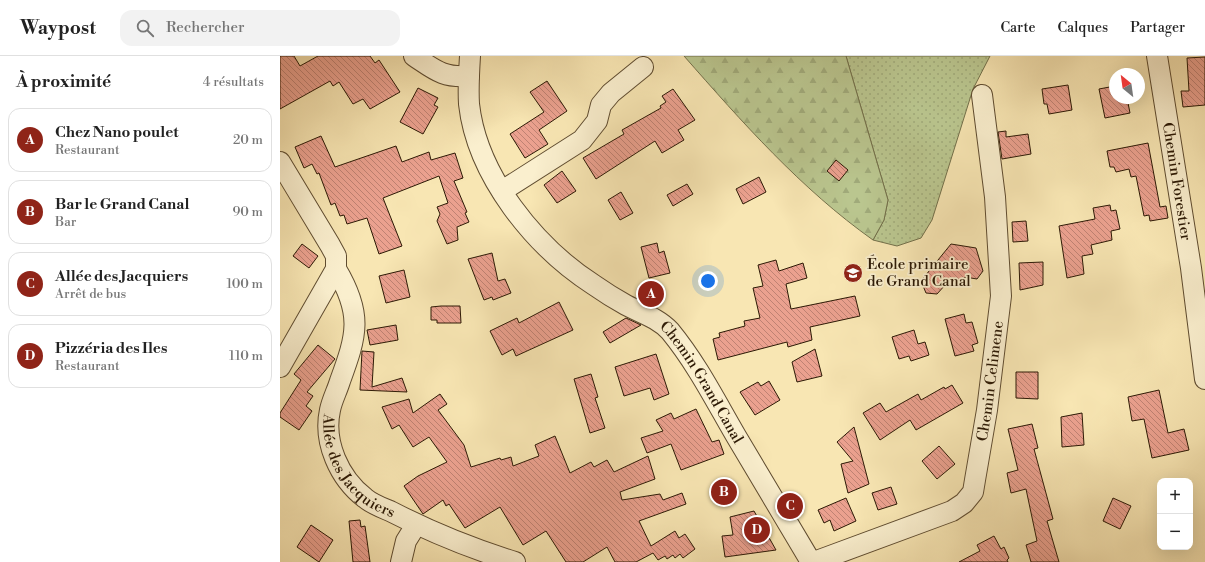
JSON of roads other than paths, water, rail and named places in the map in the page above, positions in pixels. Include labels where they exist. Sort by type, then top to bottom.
[{"type":"street","points":[[414,56],[438,72],[454,77],[469,76]]},
{"type":"street","name":"Chemin Grand Canal","points":[[470,56],[469,103],[476,137],[490,170],[502,191],[542,243],[564,264],[625,305],[653,318],[668,329],[681,345],[710,389],[735,434],[813,562]]},
{"type":"street","name":"Chemin Forestier","points":[[1157,56],[1191,268],[1205,379]]},
{"type":"street","points":[[502,191],[582,140],[597,121],[601,105],[611,93],[643,67]]},
{"type":"street","name":"Chemin Celimene","points":[[813,562],[952,511],[964,503],[973,492],[987,410],[1001,296],[995,197],[982,95]]},
{"type":"street","name":"Allée des Jacquiers","points":[[280,162],[336,256],[336,269],[345,285],[355,321],[352,347],[330,409],[327,428],[333,454],[346,478],[365,498],[416,525],[510,561]]},
{"type":"street","points":[[280,367],[336,269]]},
{"type":"street","points":[[401,562],[406,541],[416,525]]},
{"type":"place","name":"École primaire de Grand Canal","points":[[853,273]]},
{"type":"place","name":"Chez Nano poulet","points":[[651,294]]},
{"type":"place","name":"Bar le Grand Canal","points":[[724,492]]},
{"type":"place","name":"Allée des Jacquiers","points":[[790,506]]},
{"type":"place","name":"Pizzéria des Iles","points":[[757,530]]}]
